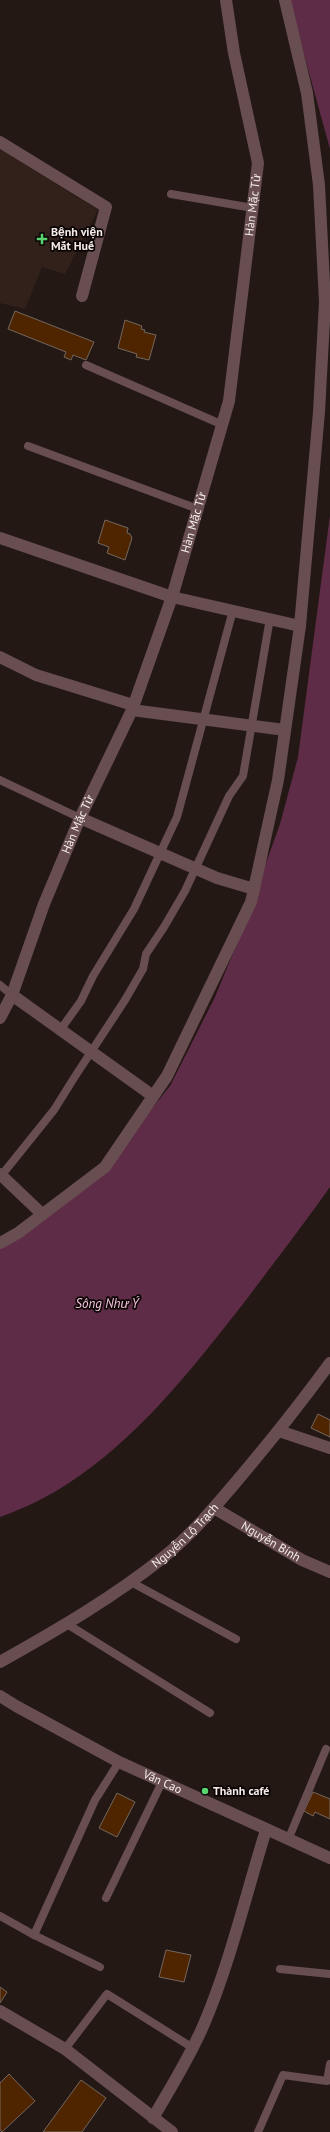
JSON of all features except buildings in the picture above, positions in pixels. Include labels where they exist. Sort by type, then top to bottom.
[{"type":"street","name":"Hàn Mặc Tử","points":[[0,1018],[12,995],[44,904],[80,818],[133,707],[172,597],[230,401],[258,163],[234,53],[226,0]]},
{"type":"street","points":[[0,1243],[18,1233],[105,1167],[167,1076],[251,902],[254,889],[278,780],[300,626],[319,412],[324,302],[319,185],[307,93],[285,0]]},
{"type":"street","points":[[0,142],[106,207],[82,296]]},
{"type":"street","points":[[0,538],[172,597],[300,626]]},
{"type":"street","points":[[0,657],[36,675],[133,707],[204,719],[285,730]]},
{"type":"street","points":[[80,818],[217,878],[254,889]]},
{"type":"street","points":[[12,995],[153,1096]]},
{"type":"street","points":[[1,1175],[42,1214]]},
{"type":"street","name":"Nguyễn Lộ Trạch","points":[[0,1662],[68,1624],[131,1582],[166,1555],[214,1508],[280,1431],[330,1363]]},
{"type":"street","points":[[280,1431],[330,1448]]},
{"type":"street","name":"Nguyễn Bính","points":[[214,1508],[302,1560],[330,1572]]},
{"type":"street","name":"Văn Cao","points":[[0,1696],[119,1762],[330,1858]]},
{"type":"street","points":[[153,2118],[193,2048],[217,1988],[266,1830]]},
{"type":"street","points":[[0,2011],[65,2049],[172,2132]]},
{"type":"lane","points":[[171,194],[253,208]]},
{"type":"lane","points":[[86,365],[223,425]]},
{"type":"lane","points":[[28,446],[198,509]]},
{"type":"lane","points":[[61,1029],[81,1001],[93,976],[134,909],[177,817],[233,610]]},
{"type":"lane","points":[[1,1175],[54,1110],[143,969],[146,954],[164,928],[196,869],[229,796],[243,776],[250,725],[261,676],[270,618]]},
{"type":"lane","points":[[0,780],[80,818]]},
{"type":"lane","points":[[0,985],[12,995]]},
{"type":"lane","points":[[131,1582],[236,1639]]},
{"type":"lane","points":[[68,1624],[210,1713]]},
{"type":"lane","points":[[288,1840],[326,1749]]},
{"type":"lane","points":[[34,1936],[95,1800],[119,1762]]},
{"type":"lane","points":[[106,1898],[162,1782]]},
{"type":"lane","points":[[0,1916],[34,1936],[100,1967]]},
{"type":"lane","points":[[280,1969],[330,1974]]},
{"type":"lane","points":[[65,2049],[107,1994],[193,2048]]},
{"type":"lane","points":[[258,2132],[283,2076],[327,2081],[330,2064]]},
{"type":"shaded area","name":"Bệnh viện Mắt Huế","points":[[0,149],[98,210],[65,274],[42,267],[25,309],[0,303]]},
{"type":"water","points":[[289,0],[330,0],[330,149]]},
{"type":"water","name":"Sông Như Ý","points":[[330,515],[330,1187],[309,1217],[218,1336],[165,1399],[136,1428],[106,1456],[73,1480],[38,1501],[0,1517],[0,1246],[120,1148],[170,1086],[215,997],[236,946],[280,824],[298,757]]},
{"type":"place","name":"Bệnh viện Mắt Huế","points":[[42,239]]},
{"type":"place","name":"Thành café","points":[[205,1791]]}]
